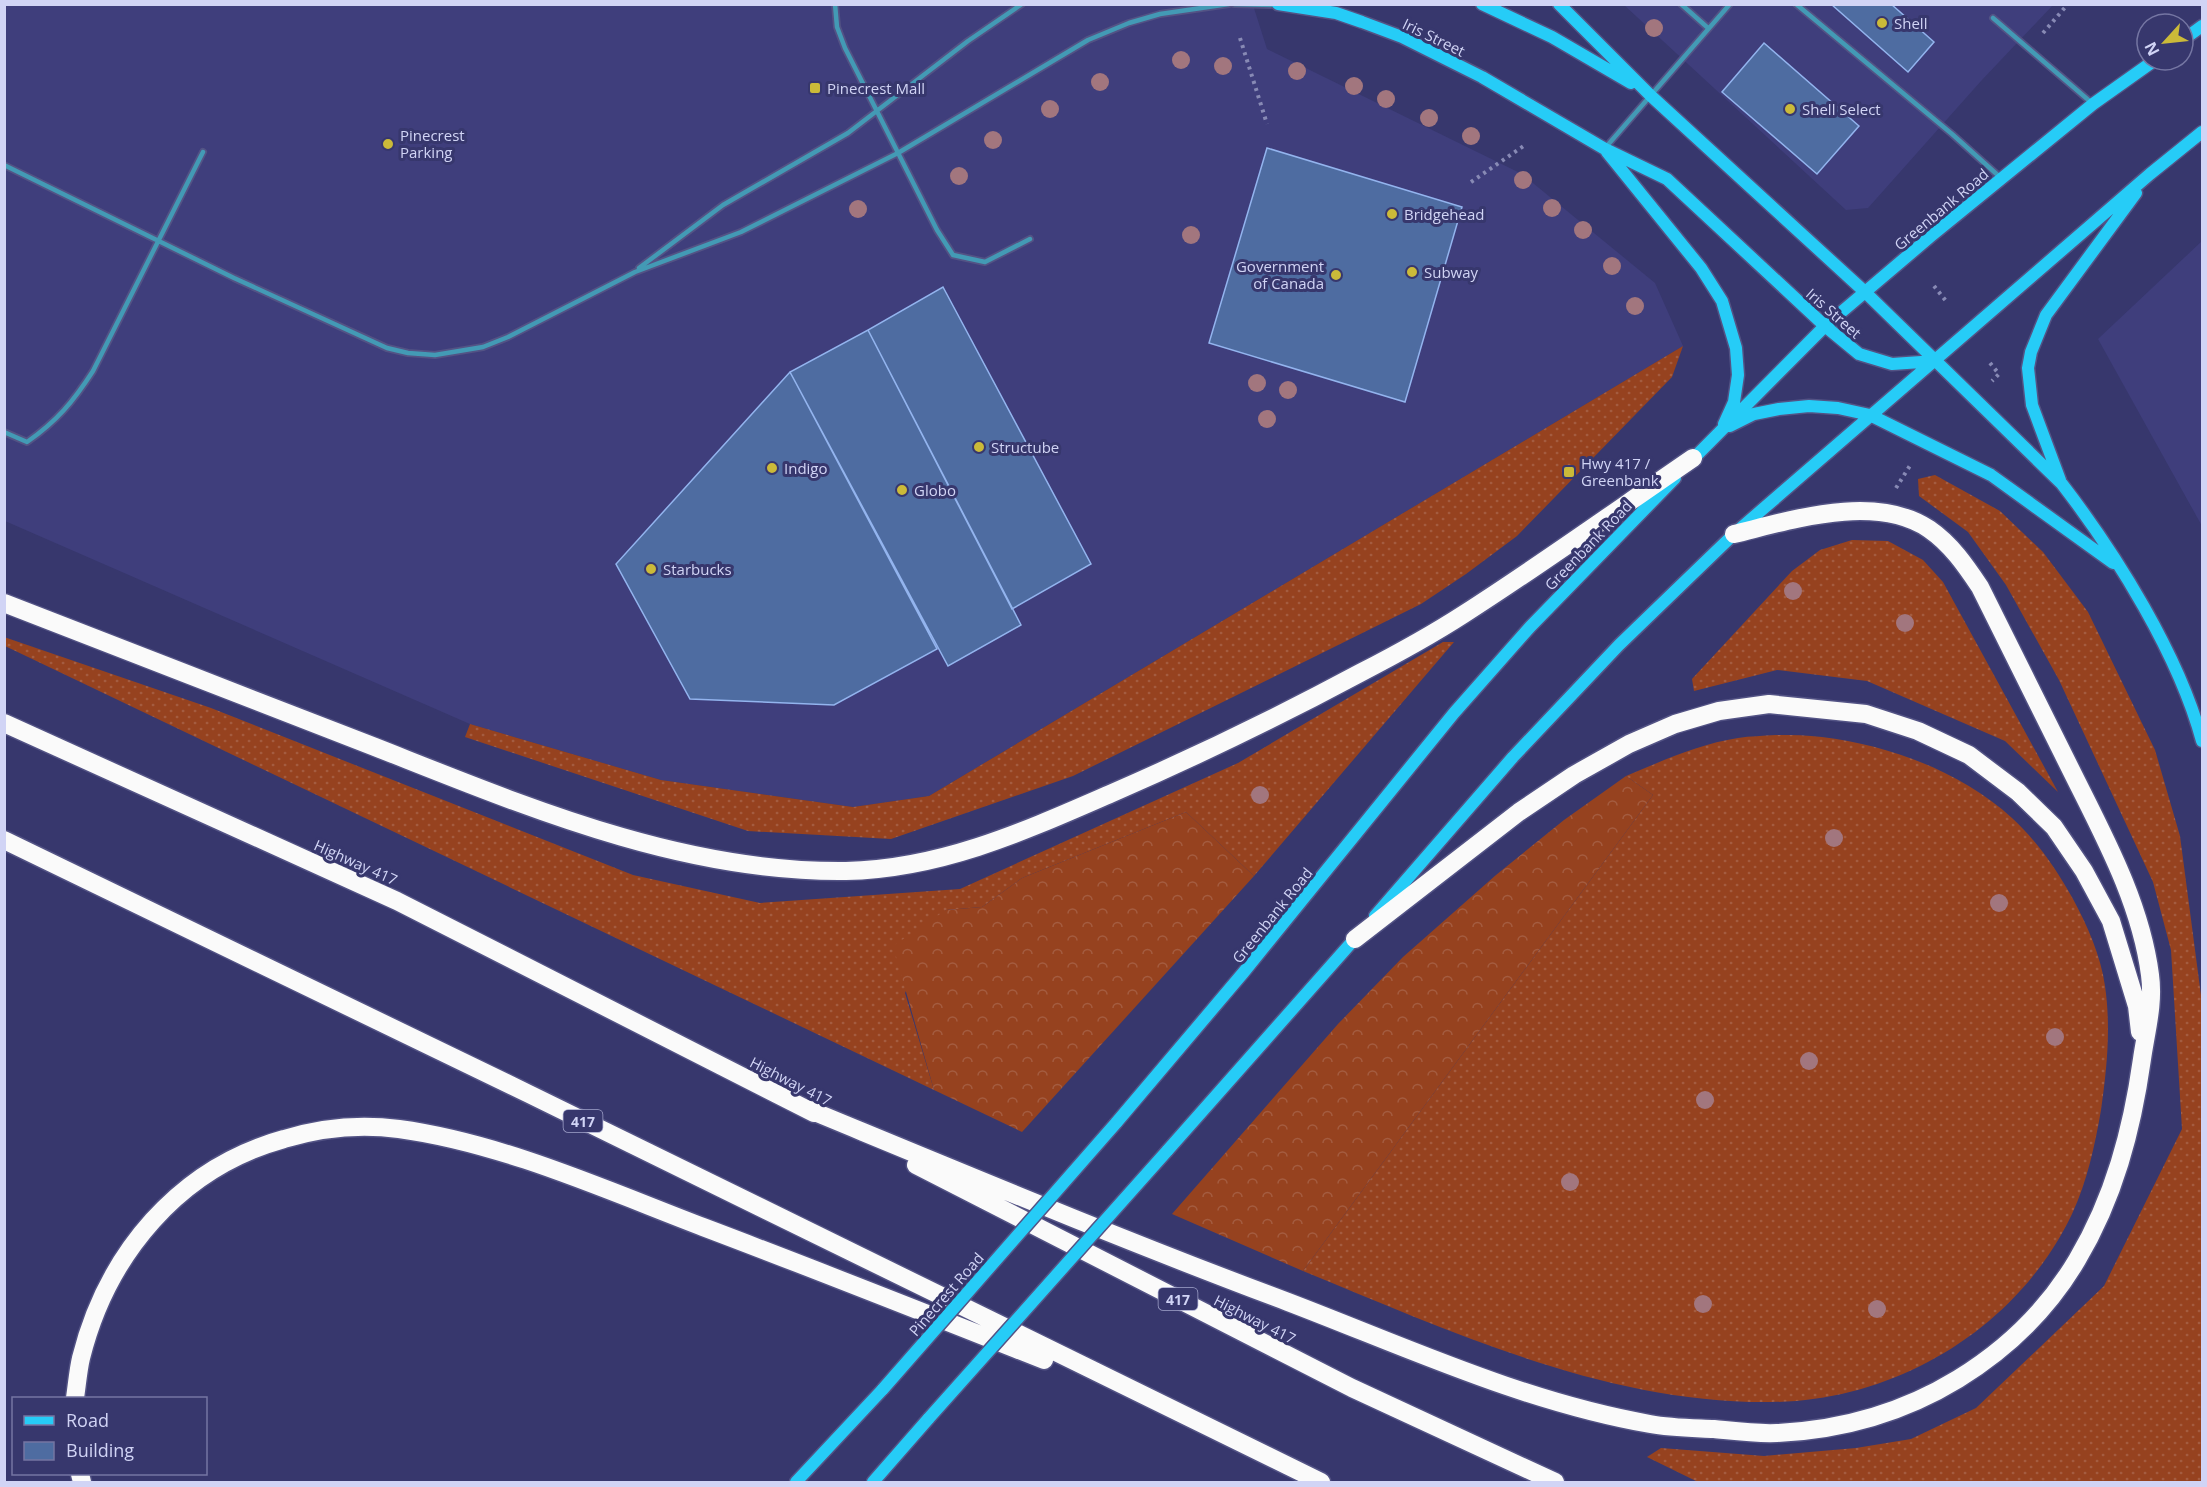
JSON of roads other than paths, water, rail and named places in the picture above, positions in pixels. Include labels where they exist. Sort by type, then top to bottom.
[{"type":"highway","points":[[4,603],[488,791],[620,837],[693,855],[776,868],[849,871],[915,863],[967,852],[1198,756],[1278,717],[1463,615],[1694,458]]},
{"type":"highway","points":[[805,1108],[1166,1256],[1443,1363],[1542,1397],[1652,1425],[1772,1434],[1820,1429],[1897,1410],[1935,1393],[1972,1370],[2034,1320],[2073,1268],[2107,1203],[2127,1139],[2150,1021],[2151,981],[2144,940],[2134,906],[2094,816],[1985,597],[1960,557],[1929,529],[1904,516],[1884,512],[1849,511],[1788,521],[1734,534]]},
{"type":"highway","points":[[1355,939],[1519,812],[1574,775],[1629,744],[1675,724],[1729,709],[1769,704],[1866,714],[1918,731],[1969,755],[2018,792],[2054,827],[2084,871],[2110,921],[2137,1006],[2143,1055]]},
{"type":"highway","name":"Highway 417","points":[[4,723],[397,901],[1352,1388],[1555,1482]]},
{"type":"highway","name":"417","points":[[4,840],[519,1089],[1321,1482]]},
{"type":"highway","points":[[75,1397],[80,1360],[101,1300],[135,1240],[153,1218],[179,1193],[219,1165],[260,1145],[297,1135],[356,1127],[396,1129],[445,1137],[502,1152],[609,1191],[1160,1405]]},
{"type":"main road","points":[[1482,4],[1552,37],[1650,95]]},
{"type":"main road","points":[[1559,4],[1650,95],[1864,292],[2062,484],[2085,514],[2120,568],[2169,656],[2202,741]]},
{"type":"main road","name":"Iris Street","points":[[1278,5],[1336,13],[1402,37],[1482,77],[1605,149],[1667,179],[1825,326],[1859,354],[1892,364],[1936,361]]},
{"type":"main road","name":"Greenbank Road","points":[[1116,1123],[1243,973],[1454,713],[1530,627],[1694,458],[1825,326],[1864,292],[2092,104],[2138,72]]},
{"type":"main road","points":[[873,1482],[1355,939],[1513,757],[1619,645],[1734,534],[2150,174],[2202,132]]},
{"type":"main road","points":[[1605,149],[1701,267],[1722,301],[1736,348],[1738,375],[1734,402],[1721,431]]},
{"type":"main road","points":[[2062,484],[2032,405],[2028,368],[2031,352],[2046,315],[2150,174]]},
{"type":"main road","points":[[1721,431],[1754,414],[1779,409],[1809,406],[1838,408],[1870,415],[1991,475],[2120,568]]},
{"type":"main road","name":"Pinecrest Road","points":[[796,1482],[883,1389],[1116,1123]]},
{"type":"lane","points":[[835,4],[839,35],[937,230],[953,255],[985,262],[1030,239]]},
{"type":"lane","points":[[635,272],[723,205],[848,133],[968,41],[1022,4]]},
{"type":"lane","points":[[4,165],[234,278],[357,335],[387,348],[408,353],[435,355],[483,347],[508,337],[635,272],[741,232],[898,153],[1088,40],[1129,23],[1160,14],[1229,4]]},
{"type":"lane","points":[[1234,4],[1278,5]]},
{"type":"lane","points":[[1681,4],[1708,28]]},
{"type":"lane","points":[[1605,149],[1730,4]]},
{"type":"lane","points":[[1797,4],[2001,178]]},
{"type":"lane","points":[[1994,18],[2092,104]]},
{"type":"lane","points":[[4,432],[27,442],[48,427],[75,400],[93,370],[202,152]]},
{"type":"place","name":"Shell","points":[[1882,23]]},
{"type":"place","name":"Pinecrest Mall","points":[[815,88]]},
{"type":"place","name":"Shell Select","points":[[1790,109]]},
{"type":"place","name":"Pinecrest Parking","points":[[388,144]]},
{"type":"place","name":"Bridgehead","points":[[1392,214]]},
{"type":"place","name":"Subway","points":[[1412,272]]},
{"type":"place","name":"Government of Canada","points":[[1336,275]]},
{"type":"place","name":"Structube","points":[[979,447]]},
{"type":"place","name":"Indigo","points":[[772,468]]},
{"type":"place","name":"Hwy 417 / Greenbank","points":[[1569,472]]},
{"type":"place","name":"Globo","points":[[902,490]]},
{"type":"place","name":"Starbucks","points":[[651,569]]}]
